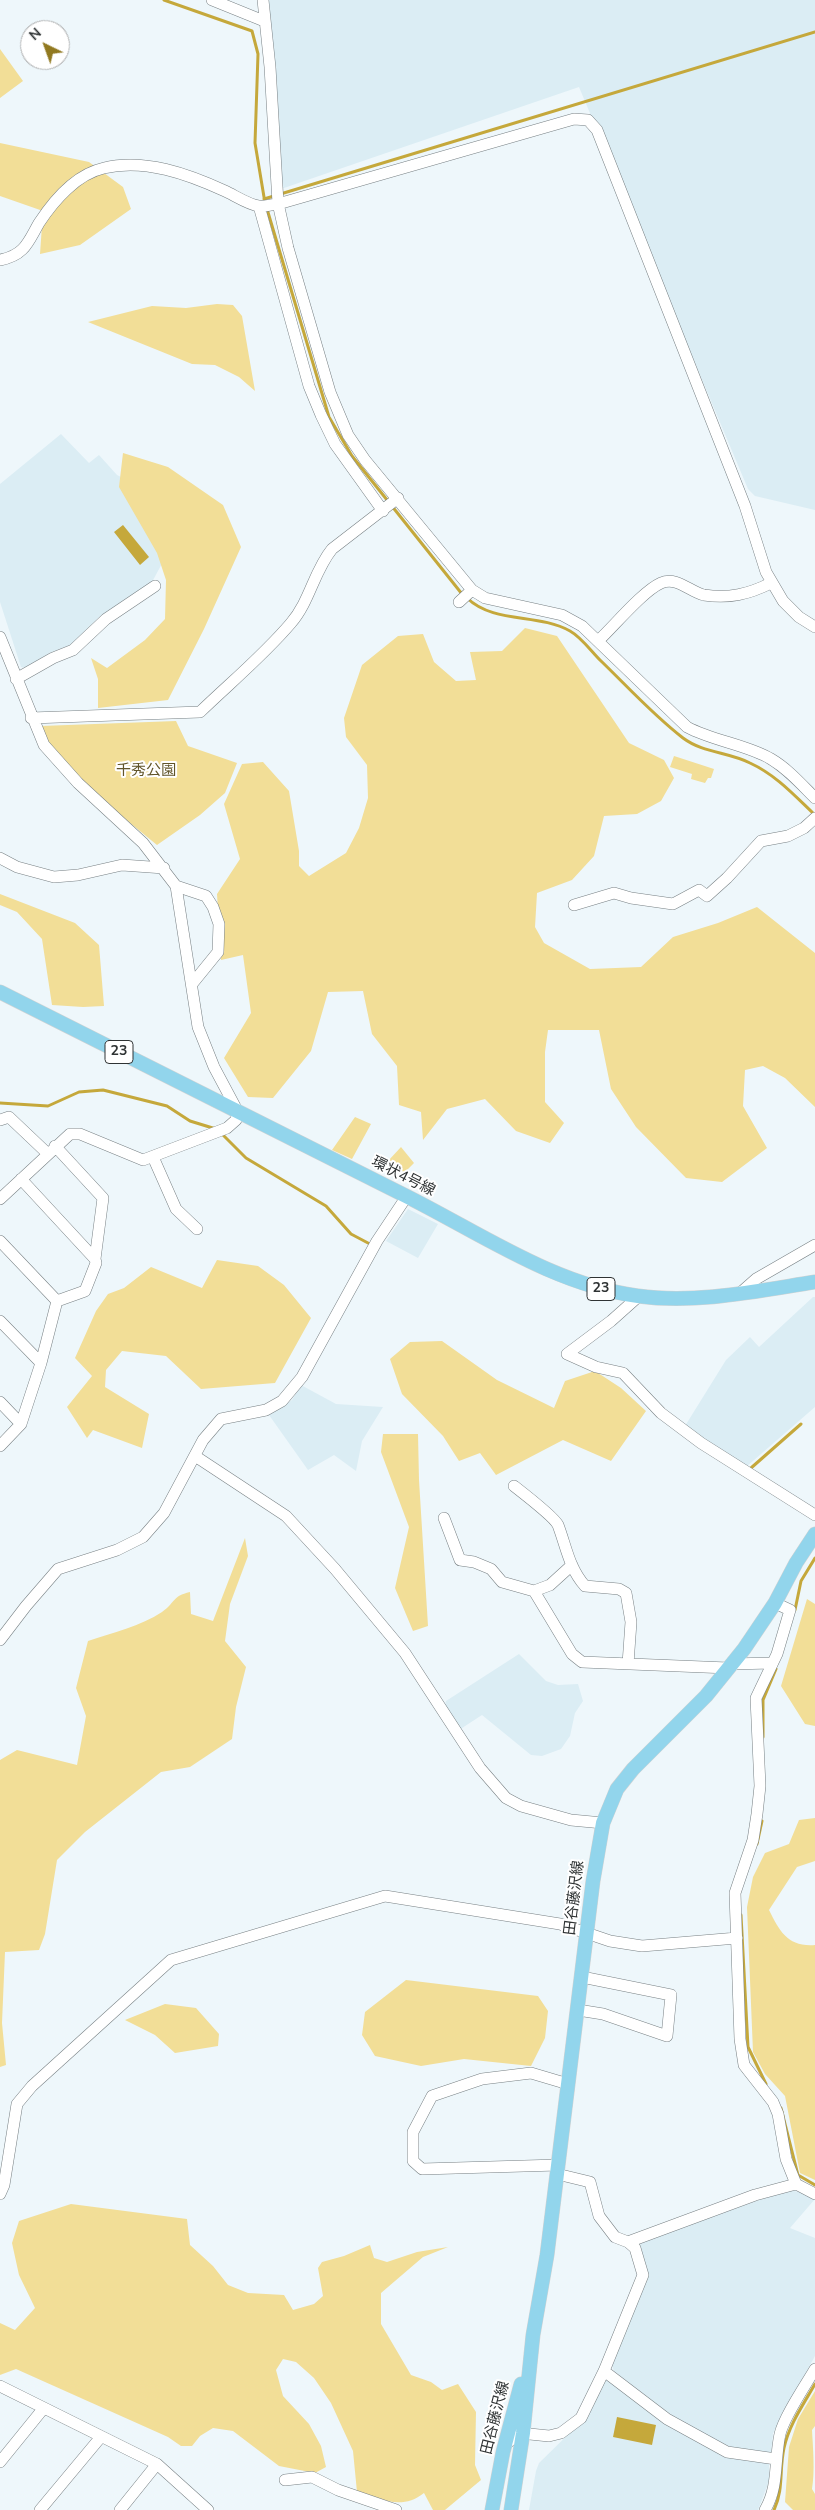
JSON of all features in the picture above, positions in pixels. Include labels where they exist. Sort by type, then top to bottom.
[{"type":"main road","name":"環状4号線","points":[[0,992],[407,1196],[544,1268],[598,1288],[639,1296],[689,1298],[739,1294],[815,1282]]},
{"type":"main road","name":"田谷藤沢線","points":[[492,2510],[533,2335],[547,2255],[593,1881],[604,1823],[611,1801],[625,1778],[677,1727],[730,1666],[775,1602],[799,1557],[815,1534]]},
{"type":"main road","name":"田谷藤沢線","points":[[511,2510],[523,2433],[533,2335]]},
{"type":"street","points":[[212,0],[264,21]]},
{"type":"street","points":[[263,0],[270,67],[276,179],[270,203],[309,386],[335,444],[383,511]]},
{"type":"street","points":[[0,260],[15,254],[29,244],[40,222],[81,176],[104,168],[131,165],[187,174],[270,203],[574,119],[588,120],[596,130],[627,206],[745,506],[771,583],[791,610],[815,627]]},
{"type":"street","points":[[270,203],[288,248],[320,359],[340,417],[365,460],[398,498],[466,596],[485,598],[562,615],[582,626],[687,727],[700,734],[770,758],[785,769],[815,798]]},
{"type":"street","points":[[31,718],[200,712],[291,623],[302,605],[324,559],[332,549],[398,498]]},
{"type":"street","points":[[598,640],[661,583],[676,582],[703,595],[720,596],[748,594],[771,583]]},
{"type":"street","points":[[16,679],[53,658],[73,650],[106,619],[155,586]]},
{"type":"street","points":[[0,637],[31,718],[44,745],[59,764],[143,843],[176,886],[198,1028],[214,1068],[238,1112],[236,1120],[223,1129],[153,1157],[140,1160],[80,1134],[70,1134],[0,1199]]},
{"type":"street","points":[[574,904],[614,893],[630,898],[673,904],[699,890],[707,896],[727,878],[761,841],[788,836],[804,828],[815,819]]},
{"type":"street","points":[[0,858],[18,867],[54,877],[78,875],[122,865],[164,868]]},
{"type":"street","points":[[176,886],[206,896],[214,907],[219,924],[218,952],[192,984]]},
{"type":"street","points":[[0,1120],[9,1117],[51,1150],[103,1198],[96,1259],[85,1292],[57,1301]]},
{"type":"street","points":[[153,1157],[176,1209],[198,1229]]},
{"type":"street","points":[[20,1179],[96,1259]]},
{"type":"street","points":[[0,1640],[58,1569],[117,1550],[143,1537],[164,1513],[203,1440],[221,1419],[266,1410],[282,1401],[297,1383],[377,1241],[407,1196]]},
{"type":"street","points":[[0,1241],[57,1301]]},
{"type":"street","points":[[739,1294],[756,1279],[814,1243]]},
{"type":"street","points":[[639,1296],[605,1326],[567,1354],[596,1367],[623,1373],[662,1413],[701,1443],[815,1515]]},
{"type":"street","points":[[0,1446],[21,1424],[41,1363],[57,1301]]},
{"type":"street","points":[[0,1321],[41,1363]]},
{"type":"street","points":[[0,1402],[21,1424]]},
{"type":"street","points":[[195,1456],[286,1516],[335,1569],[405,1653],[480,1768],[506,1798],[521,1806],[570,1820],[604,1823]]},
{"type":"street","points":[[514,1486],[557,1523],[563,1547],[585,1586],[619,1589],[626,1593],[631,1622],[628,1664]]},
{"type":"street","points":[[444,1518],[460,1560],[474,1562],[491,1569],[502,1582],[534,1591],[550,1585],[572,1565]]},
{"type":"street","points":[[534,1591],[572,1654],[582,1662],[730,1666],[771,1663]]},
{"type":"street","points":[[775,1602],[790,1610],[777,1654],[771,1663],[756,1698],[760,1786],[753,1840],[735,1893],[740,2039],[744,2065],[772,2102],[778,2114],[786,2159],[796,2184],[815,2194]]},
{"type":"street","points":[[0,2194],[4,2185],[17,2104],[32,2086],[171,1960],[385,1896],[560,1924],[587,1931],[610,1941],[642,1946],[737,1938]]},
{"type":"street","points":[[578,2010],[603,2014],[667,2036],[671,1995],[582,1977]]},
{"type":"street","points":[[506,2444],[514,2436],[523,2433],[549,2436],[561,2433],[581,2418],[604,2371],[643,2276],[635,2248],[628,2242],[615,2237],[603,2222],[590,2182],[557,2170],[422,2169],[413,2161],[413,2132],[432,2096],[482,2079],[531,2074],[568,2084]]},
{"type":"street","points":[[628,2242],[755,2195],[796,2184]]},
{"type":"street","points":[[765,2510],[771,2499],[776,2482],[776,2459],[780,2432],[815,2369]]},
{"type":"street","points":[[604,2371],[667,2418],[727,2452],[776,2459]]},
{"type":"street","points":[[0,2386],[100,2438],[157,2464],[203,2508]]},
{"type":"street","points":[[0,2462],[43,2409]]},
{"type":"street","points":[[40,2510],[100,2438]]},
{"type":"street","points":[[120,2510],[157,2464]]},
{"type":"street","points":[[285,2480],[312,2477],[338,2490],[396,2510]]},
{"type":"shaded area","points":[[269,0],[815,0],[815,510],[755,496],[748,489],[579,87],[281,189]]},
{"type":"shaded area","points":[[61,434],[89,463],[99,455],[117,475],[133,483],[165,558],[152,582],[99,617],[70,645],[49,653],[27,668],[21,667],[0,602],[0,484]]},
{"type":"shaded area","points":[[123,525],[149,557],[140,565],[114,532]]},
{"type":"shaded area","points":[[408,1209],[438,1224],[418,1258],[386,1241]]},
{"type":"shaded area","points":[[815,1297],[815,1407],[746,1467],[685,1426],[726,1360],[750,1337],[759,1347]]},
{"type":"shaded area","points":[[301,1385],[336,1404],[383,1407],[362,1441],[356,1471],[334,1455],[308,1470],[269,1415],[292,1400]]},
{"type":"shaded area","points":[[519,1654],[546,1681],[558,1685],[578,1684],[583,1701],[575,1713],[570,1736],[561,1749],[542,1756],[531,1755],[482,1715],[459,1730],[445,1706],[446,1701]]},
{"type":"shaded area","points":[[788,2190],[804,2193],[815,2199],[790,2228],[815,2238],[815,2356],[773,2433],[771,2454],[730,2449],[685,2425],[614,2371],[611,2363],[642,2287],[640,2242]]},
{"type":"shaded area","points":[[606,2379],[726,2457],[769,2463],[769,2481],[758,2510],[529,2510],[539,2463],[586,2417]]},
{"type":"shaded area","points":[[617,2417],[656,2425],[652,2445],[613,2437]]},
{"type":"green space","points":[[0,49],[23,81],[0,98]]},
{"type":"green space","points":[[0,143],[89,162],[123,187],[131,209],[80,245],[40,254],[43,211],[0,196]]},
{"type":"green space","points":[[217,304],[233,305],[242,316],[255,391],[239,377],[215,365],[192,364],[88,322],[152,306],[186,308]]},
{"type":"green space","points":[[123,453],[168,467],[223,505],[241,547],[204,629],[168,700],[98,708],[98,679],[91,658],[107,668],[145,640],[165,619],[166,580],[157,553],[119,487]]},
{"type":"green space","points":[[525,628],[557,636],[629,743],[664,760],[674,778],[661,801],[637,814],[604,816],[594,856],[572,880],[537,893],[535,927],[544,943],[590,969],[641,967],[673,937],[718,923],[757,907],[815,953],[815,1107],[785,1078],[763,1066],[745,1070],[743,1106],[767,1148],[722,1182],[686,1178],[636,1127],[611,1089],[599,1030],[548,1030],[545,1052],[545,1102],[564,1123],[550,1143],[516,1131],[485,1099],[447,1109],[423,1140],[421,1112],[399,1105],[397,1066],[372,1034],[363,991],[328,992],[311,1051],[273,1098],[248,1097],[224,1058],[251,1013],[243,955],[221,960],[217,894],[240,859],[224,804],[242,764],[263,762],[289,791],[299,851],[299,866],[309,876],[346,853],[359,828],[368,798],[367,765],[346,737],[344,718],[362,665],[398,636],[423,634],[434,662],[456,681],[476,680],[470,652],[502,651]]},
{"type":"green space","name":"千秀公園","points":[[176,721],[188,746],[237,763],[225,793],[200,815],[157,845],[92,792],[48,746],[41,726]]},
{"type":"green space","points":[[674,756],[714,769],[711,778],[708,778],[705,783],[691,779],[692,774],[670,767]]},
{"type":"green space","points":[[0,894],[75,923],[99,945],[104,1006],[52,1005],[42,939],[17,912],[0,905]]},
{"type":"green space","points":[[355,1117],[371,1124],[352,1159],[332,1150]]},
{"type":"green space","points":[[401,1147],[414,1163],[404,1173],[399,1167],[388,1161]]},
{"type":"green space","points":[[217,1260],[258,1266],[284,1285],[311,1318],[275,1383],[201,1389],[166,1356],[122,1351],[106,1370],[105,1387],[149,1414],[142,1448],[93,1430],[87,1438],[67,1407],[92,1376],[75,1358],[96,1311],[108,1294],[124,1288],[151,1267],[202,1288]]},
{"type":"green space","points":[[442,1341],[497,1380],[554,1408],[565,1381],[595,1371],[621,1388],[646,1411],[611,1461],[563,1440],[496,1475],[480,1453],[459,1461],[443,1436],[402,1394],[390,1359],[410,1342]]},
{"type":"green space","points":[[383,1434],[418,1434],[428,1626],[413,1631],[395,1588],[409,1527],[381,1452]]},
{"type":"green space","points":[[245,1538],[248,1556],[230,1604],[225,1641],[246,1667],[236,1707],[232,1739],[190,1767],[161,1772],[85,1832],[57,1860],[45,1934],[39,1950],[5,1952],[2,2023],[6,2065],[0,2067],[0,1760],[17,1750],[77,1765],[86,1716],[76,1688],[88,1641],[126,1629],[154,1617],[177,1598],[190,1592],[191,1614],[213,1621]]},
{"type":"green space","points":[[807,1599],[815,1604],[815,1726],[805,1724],[781,1686]]},
{"type":"green space","points":[[815,1818],[815,1861],[797,1867],[769,1910],[781,1931],[791,1941],[815,1945],[815,2180],[800,2173],[785,2096],[765,2074],[753,2052],[747,1907],[753,1877],[765,1853],[789,1844],[799,1820]]},
{"type":"green space","points":[[406,1980],[538,1996],[548,2011],[545,2038],[531,2066],[464,2059],[421,2066],[375,2056],[362,2035],[365,2012]]},
{"type":"green space","points":[[165,2004],[196,2008],[219,2034],[218,2046],[175,2053],[155,2035],[125,2020]]},
{"type":"green space","points":[[71,2204],[187,2219],[190,2245],[213,2266],[228,2285],[248,2293],[284,2295],[293,2310],[314,2304],[323,2296],[318,2268],[322,2262],[344,2256],[370,2245],[374,2258],[387,2262],[417,2252],[448,2247],[423,2257],[381,2293],[381,2324],[411,2375],[431,2382],[442,2390],[458,2384],[476,2412],[475,2465],[481,2480],[445,2510],[433,2510],[424,2493],[408,2501],[392,2502],[357,2492],[353,2451],[331,2403],[314,2378],[296,2362],[283,2359],[276,2370],[283,2396],[309,2424],[321,2446],[326,2467],[315,2473],[279,2466],[233,2431],[213,2428],[200,2436],[192,2446],[181,2446],[168,2437],[16,2369],[0,2375],[0,2323],[15,2330],[35,2308],[19,2275],[12,2243],[19,2221]]},
{"type":"green space","points":[[815,2391],[815,2426],[812,2430],[814,2468],[812,2489],[815,2494],[815,2510],[793,2510],[785,2502],[789,2447],[798,2419]]},
{"type":"waterway","points":[[164,0],[252,31],[258,54],[255,143],[265,203]]},
{"type":"waterway","points":[[264,199],[815,32]]},
{"type":"waterway","points":[[267,209],[329,417],[352,456],[462,594]]},
{"type":"waterway","points":[[467,598],[490,612],[557,625],[570,631],[582,640],[651,710],[683,738],[707,750],[742,759],[768,773],[815,815]]},
{"type":"waterway","points":[[0,1103],[48,1106],[79,1092],[103,1090],[167,1106],[190,1121],[216,1129]]},
{"type":"waterway","points":[[221,1133],[246,1158],[326,1206],[351,1234],[368,1243]]},
{"type":"waterway","points":[[751,1468],[801,1424]]},
{"type":"waterway","points":[[795,1610],[801,1581],[815,1558]]},
{"type":"waterway","points":[[763,1737],[763,1700],[776,1669]]},
{"type":"waterway","points":[[757,1844],[762,1821]]},
{"type":"waterway","points":[[741,1915],[748,2047],[766,2084]]},
{"type":"waterway","points":[[781,2108],[798,2175],[815,2185]]},
{"type":"waterway","points":[[774,2510],[779,2494],[786,2440],[797,2415],[815,2384]]}]
